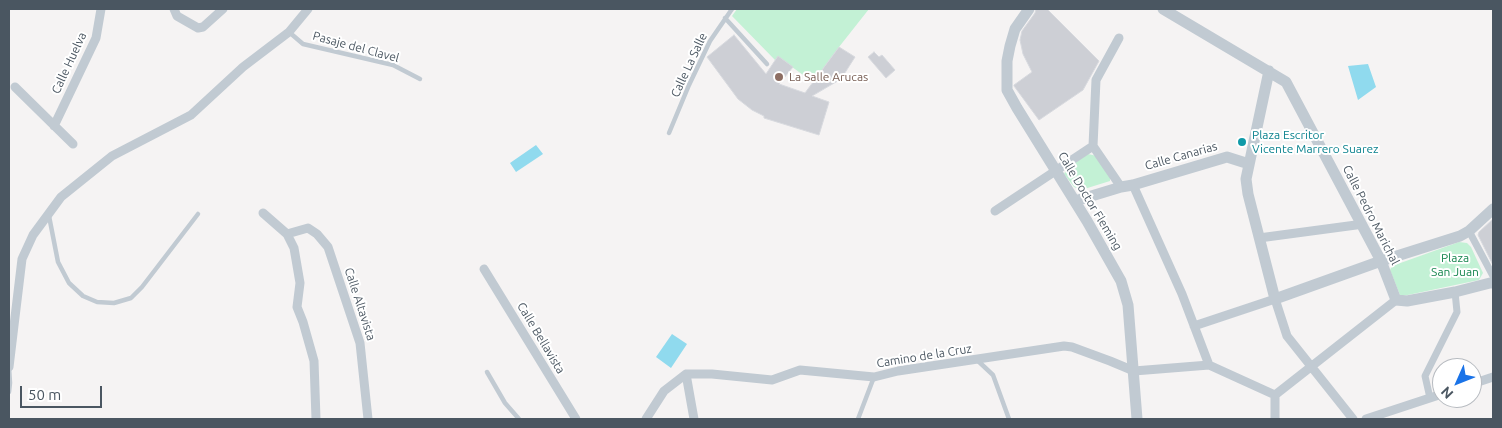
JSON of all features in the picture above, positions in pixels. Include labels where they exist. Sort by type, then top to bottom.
[{"type":"street","name":"Calle Huelva","points":[[54,126],[96,38],[101,9]]},
{"type":"street","points":[[174,9],[177,16],[198,28],[203,27],[224,9]]},
{"type":"street","points":[[9,367],[22,258],[33,235],[61,197],[112,156],[191,115],[243,67],[289,32],[308,9]]},
{"type":"street","name":"Calle Doctor Fleming","points":[[1029,9],[1016,29],[1010,46],[1007,61],[1008,90],[1121,282],[1128,304],[1137,419]]},
{"type":"street","name":"Calle Pedro Marichal","points":[[1163,9],[1286,82],[1381,261],[1396,300]]},
{"type":"street","points":[[1120,38],[1096,80],[1093,146],[1121,187]]},
{"type":"street","points":[[1269,71],[1246,179],[1248,194],[1275,299],[1287,336],[1353,419]]},
{"type":"street","points":[[15,87],[73,144]]},
{"type":"street","points":[[994,212],[1093,146]]},
{"type":"street","name":"Calle Canarias","points":[[1075,201],[1227,157],[1249,164]]},
{"type":"street","points":[[1133,185],[1182,294],[1209,366]]},
{"type":"street","points":[[1194,326],[1381,261],[1460,236],[1470,231],[1493,209]]},
{"type":"street","points":[[263,213],[287,234],[294,248],[300,283],[297,307],[314,361],[316,419]]},
{"type":"street","points":[[1259,238],[1361,223]]},
{"type":"street","name":"Calle Altavista","points":[[287,234],[308,228],[317,234],[328,247],[360,343],[368,419]]},
{"type":"street","points":[[1275,396],[1396,300],[1407,301],[1455,292],[1492,281],[1470,231]]},
{"type":"street","name":"Calle Bellavista","points":[[484,269],[576,419]]},
{"type":"street","points":[[1366,419],[1377,418],[1430,398],[1425,376],[1457,312],[1455,292]]},
{"type":"street","name":"Camino de la Cruz","points":[[686,374],[712,374],[772,380],[800,370],[874,377],[898,371],[1064,346],[1072,347],[1134,371]]},
{"type":"street","points":[[1134,371],[1209,366],[1275,396]]},
{"type":"street","points":[[646,419],[664,391],[686,374],[694,419]]},
{"type":"street","points":[[1275,396],[1275,419]]},
{"type":"lane","name":"Calle La Salle","points":[[669,133],[710,40],[732,9]]},
{"type":"lane","points":[[725,18],[767,64]]},
{"type":"lane","name":"Pasaje del Clavel","points":[[289,32],[303,44],[393,66],[420,79]]},
{"type":"lane","points":[[48,215],[58,262],[69,283],[83,296],[97,302],[114,303],[130,298],[142,287],[198,214]]},
{"type":"lane","points":[[976,360],[994,375],[1009,419]]},
{"type":"lane","points":[[9,367],[9,392]]},
{"type":"lane","points":[[486,372],[519,419]]},
{"type":"lane","points":[[858,419],[874,377]]},
{"type":"green space","points":[[737,9],[869,9],[813,82],[778,57],[775,60],[732,16]]},
{"type":"green space","points":[[1088,154],[1097,156],[1110,176],[1110,181],[1081,190],[1074,187],[1064,174],[1067,168]]},
{"type":"green space","name":"Plaza San Juan","points":[[1459,242],[1467,243],[1471,247],[1483,273],[1479,280],[1403,296],[1400,295],[1390,270],[1392,266]]},
{"type":"water","points":[[1368,64],[1376,87],[1358,100],[1348,66]]},
{"type":"water","points":[[536,145],[543,154],[516,172],[510,163]]},
{"type":"water","points":[[672,334],[687,344],[671,368],[656,357]]},
{"type":"building","points":[[1036,9],[1047,9],[1099,61],[1083,90],[1039,120],[1014,86],[1032,72],[1023,54],[1020,40],[1022,31]]},
{"type":"building","points":[[734,35],[766,74],[778,56],[793,67],[779,84],[805,93],[839,47],[855,57],[841,79],[812,96],[829,102],[819,135],[764,118],[764,116],[752,110],[738,99],[707,57]]},
{"type":"building","points":[[874,52],[879,57],[882,55],[895,70],[886,78],[868,57]]},
{"type":"building","points":[[1493,219],[1493,265],[1478,235]]},
{"type":"place","name":"La Salle Arucas","points":[[779,77]]},
{"type":"place","name":"Plaza Escritor Vicente Marrero Suarez","points":[[1242,142]]}]
